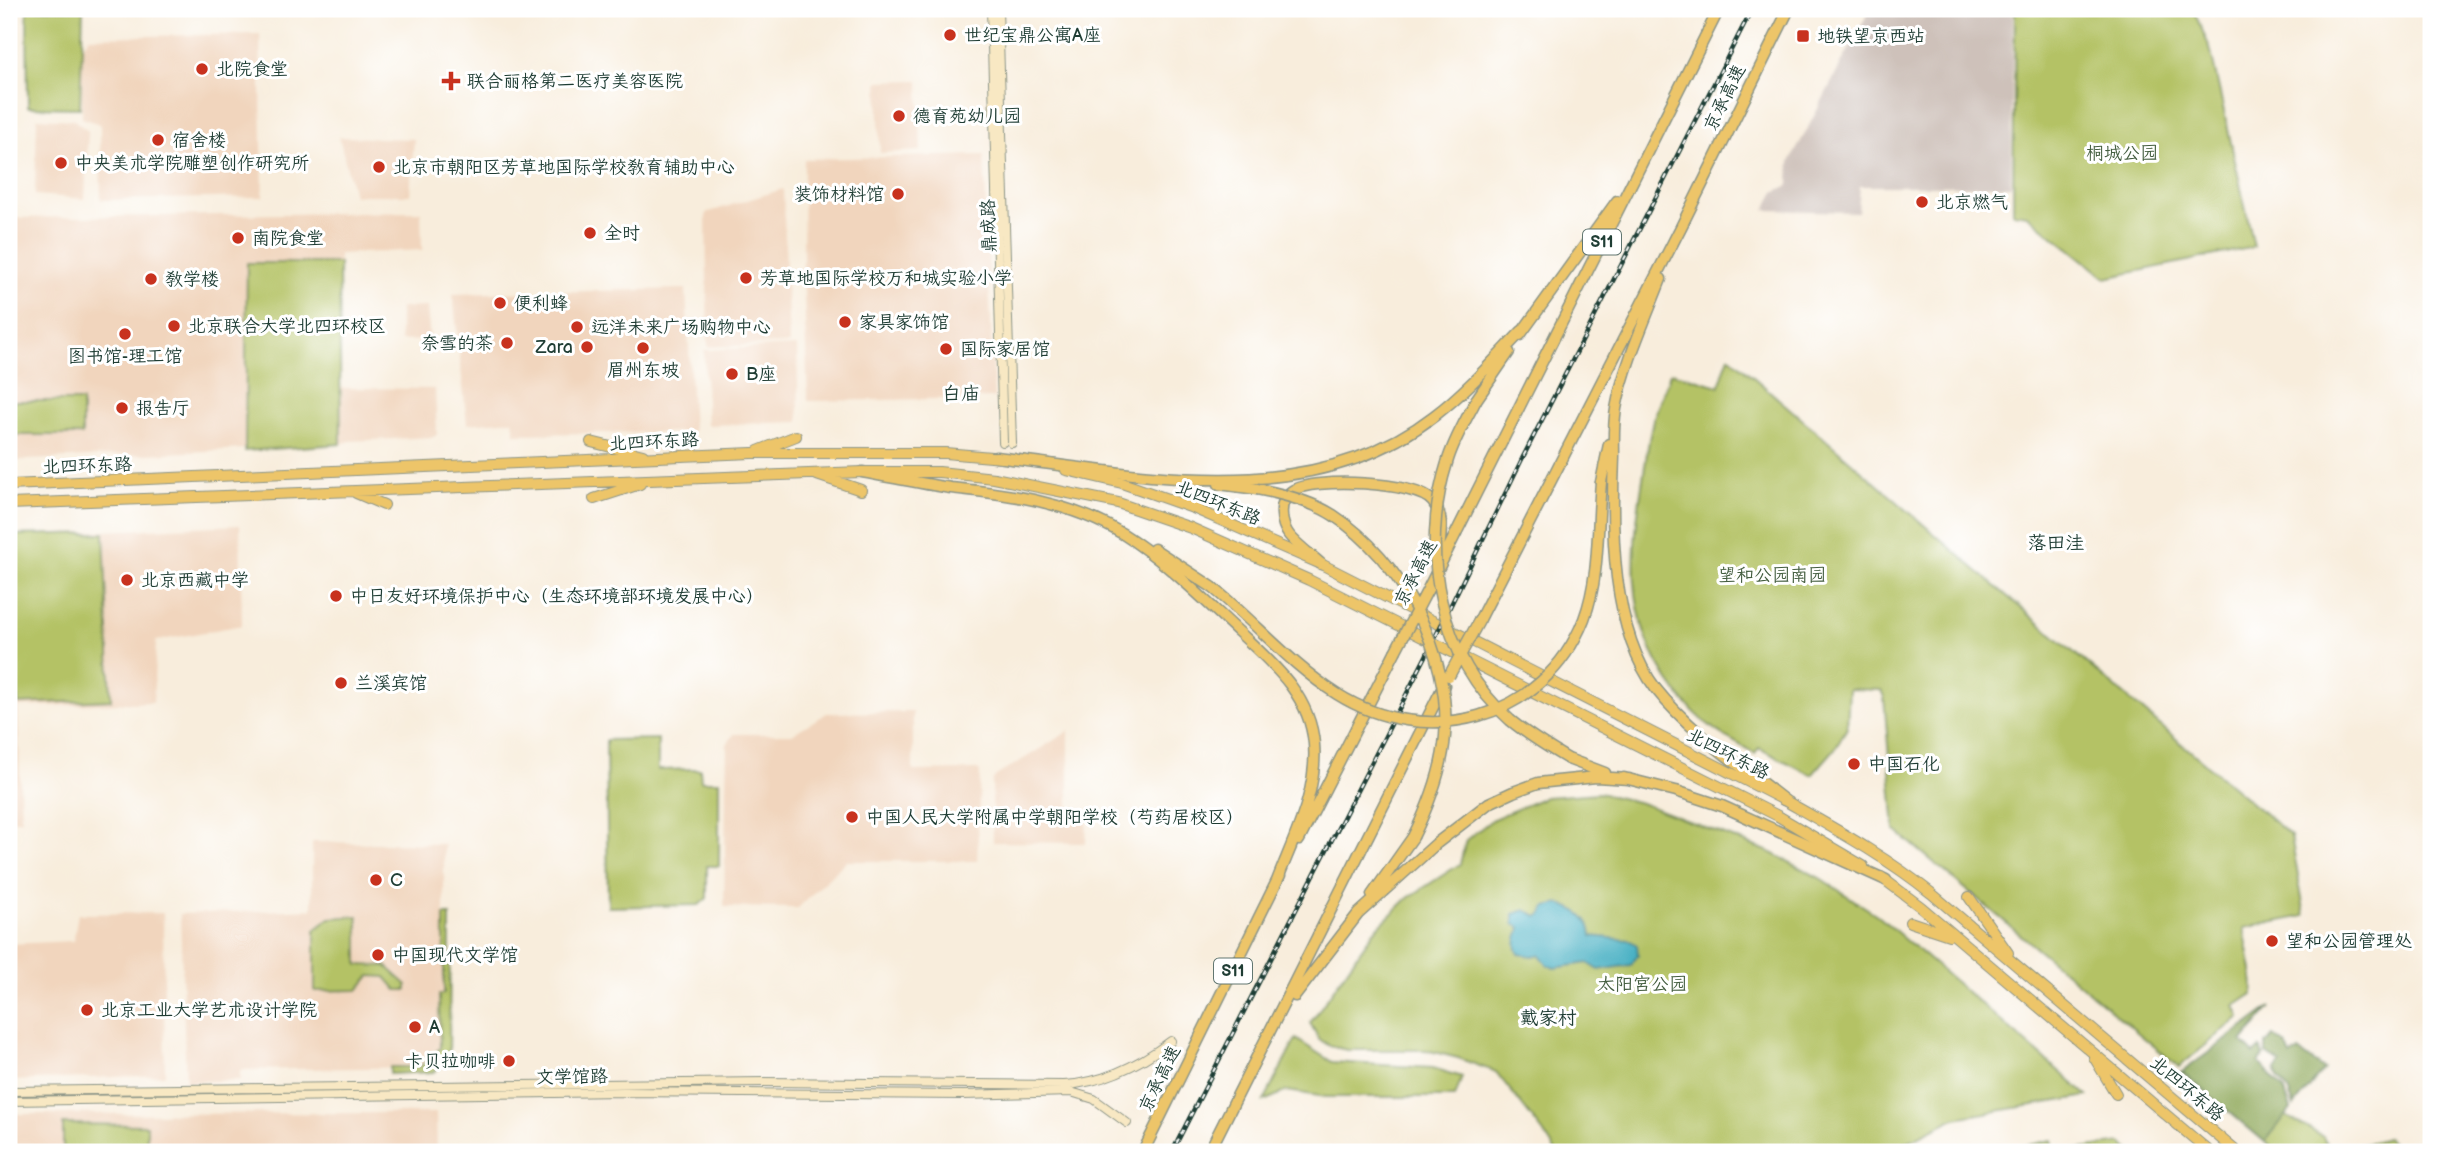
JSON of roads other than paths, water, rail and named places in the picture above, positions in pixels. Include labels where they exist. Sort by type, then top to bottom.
[{"type":"highway","name":"京承高速","points":[[1143,1152],[1277,881],[1430,586],[1719,9]]},
{"type":"highway","name":"京承高速","points":[[1277,1021],[1449,676],[1681,227],[1788,9]]},
{"type":"highway","points":[[1762,62],[1797,9]]},
{"type":"highway","points":[[1635,176],[1522,331],[1476,400],[1447,461],[1437,499],[1434,551],[1444,611],[1470,671],[1510,719],[1538,741],[1568,759],[1595,770],[1676,790],[1722,806],[1886,880]]},
{"type":"highway","points":[[862,472],[1037,500],[1080,513],[1162,553],[1212,587],[1308,672],[1337,694],[1369,710],[1399,720],[1448,723],[1477,718],[1529,692],[1548,676],[1584,618],[1590,595],[1601,482],[1616,410],[1626,373],[1681,227]]},
{"type":"highway","points":[[996,457],[1183,479],[1259,484],[1317,472],[1375,451],[1434,416],[1522,331]]},
{"type":"highway","points":[[1616,410],[1613,480],[1616,566],[1623,609],[1634,648],[1654,686],[1678,715],[1784,800]]},
{"type":"highway","points":[[752,453],[796,436]]},
{"type":"highway","points":[[591,442],[653,458]]},
{"type":"highway","name":"北四环东路","points":[[9,485],[752,453],[872,452],[996,457],[1122,483],[1193,508],[1321,564],[1784,800],[1896,865],[2237,1152]]},
{"type":"highway","name":"北四环东路","points":[[9,504],[862,472],[939,472],[994,478],[1118,503],[1191,528],[1309,580],[1766,809],[1886,880],[2210,1152]]},
{"type":"highway","points":[[810,473],[862,490]]},
{"type":"highway","points":[[594,499],[653,480]]},
{"type":"highway","points":[[1209,1152],[1277,1021],[1413,837],[1429,806],[1437,781],[1445,733],[1440,678],[1424,626],[1402,586],[1357,533],[1332,514],[1259,484]]},
{"type":"highway","points":[[1321,564],[1288,534],[1282,519],[1282,504],[1291,492],[1305,485],[1319,484],[1389,485],[1408,488],[1433,501],[1440,516],[1439,550],[1430,586]]},
{"type":"highway","points":[[352,491],[384,505]]},
{"type":"highway","points":[[1120,533],[1157,557],[1273,664],[1291,684],[1305,706],[1314,745],[1311,785],[1306,806],[1277,881]]},
{"type":"highway","points":[[1358,914],[1437,843],[1489,803],[1538,783],[1596,777],[1629,779]]},
{"type":"highway","points":[[1969,897],[2016,965]]},
{"type":"highway","points":[[1910,922],[1956,937]]},
{"type":"highway","points":[[2091,1051],[2116,1094]]},
{"type":"main road","name":"鼎成路","points":[[991,9],[1007,442],[998,9]]},
{"type":"main road","name":"文学馆路","points":[[9,1091],[764,1082],[1076,1084],[1104,1078],[1135,1065],[1171,1041]]},
{"type":"main road","name":"文学馆路","points":[[9,1101],[624,1092],[964,1095],[1071,1092],[1094,1099],[1127,1123]]},
{"type":"water","points":[[1560,904],[1586,919],[1592,936],[1629,940],[1637,945],[1638,955],[1631,965],[1599,970],[1588,963],[1554,968],[1540,955],[1519,954],[1517,941],[1521,928],[1514,924],[1514,914],[1525,910],[1538,916],[1546,907]]},
{"type":"railway","points":[[1172,1152],[1752,9]]},
{"type":"place","name":"世纪宝鼎公寓A座","points":[[950,35]]},
{"type":"place","name":"地铁望京西站","points":[[1803,36]]},
{"type":"place","name":"北院食堂","points":[[202,69]]},
{"type":"place","name":"联合丽格第二医疗美容医院","points":[[451,81]]},
{"type":"place","name":"德育苑幼儿园","points":[[899,116]]},
{"type":"place","name":"宿舍楼","points":[[158,140]]},
{"type":"place","name":"中央美术学院雕塑创作研究所","points":[[61,163]]},
{"type":"place","name":"北京市朝阳区芳草地国际学校教育辅助中心","points":[[379,167]]},
{"type":"place","name":"装饰材料馆","points":[[898,194]]},
{"type":"place","name":"北京燃气","points":[[1922,202]]},
{"type":"place","name":"全时","points":[[590,233]]},
{"type":"place","name":"南院食堂","points":[[238,238]]},
{"type":"place","name":"芳草地国际学校万和城实验小学","points":[[746,278]]},
{"type":"place","name":"教学楼","points":[[151,279]]},
{"type":"place","name":"便利蜂","points":[[500,303]]},
{"type":"place","name":"家具家饰馆","points":[[845,322]]},
{"type":"place","name":"北京联合大学北四环校区","points":[[174,326]]},
{"type":"place","name":"远洋未来广场购物中心","points":[[577,327]]},
{"type":"place","name":"图书馆-理工馆","points":[[125,334]]},
{"type":"place","name":"奈雪的茶","points":[[507,343]]},
{"type":"place","name":"Zara","points":[[587,347]]},
{"type":"place","name":"眉州东坡","points":[[643,348]]},
{"type":"place","name":"国际家居馆","points":[[946,349]]},
{"type":"place","name":"B座","points":[[732,374]]},
{"type":"place","name":"报告厅","points":[[122,408]]},
{"type":"place","name":"北京西藏中学","points":[[127,580]]},
{"type":"place","name":"中日友好环境保护中心（生态环境部环境发展中心）","points":[[336,596]]},
{"type":"place","name":"兰溪宾馆","points":[[341,683]]},
{"type":"place","name":"中国石化","points":[[1854,764]]},
{"type":"place","name":"中国人民大学附属中学朝阳学校（芍药居校区）","points":[[852,817]]},
{"type":"place","name":"C","points":[[376,880]]},
{"type":"place","name":"望和公园管理处","points":[[2272,941]]},
{"type":"place","name":"中国现代文学馆","points":[[378,955]]},
{"type":"place","name":"北京工业大学艺术设计学院","points":[[87,1010]]},
{"type":"place","name":"A","points":[[415,1027]]},
{"type":"place","name":"卡贝拉咖啡","points":[[509,1061]]},
{"type":"district","name":"白庙","points":[[961,394]]},
{"type":"district","name":"落田洼","points":[[2056,543]]},
{"type":"district","name":"戴家村","points":[[1548,1018]]},
{"type":"park label","name":"桐城公园","points":[[2122,153]]},
{"type":"park label","name":"望和公园南园","points":[[1772,575]]},
{"type":"park label","name":"太阳宫公园","points":[[1642,984]]}]
